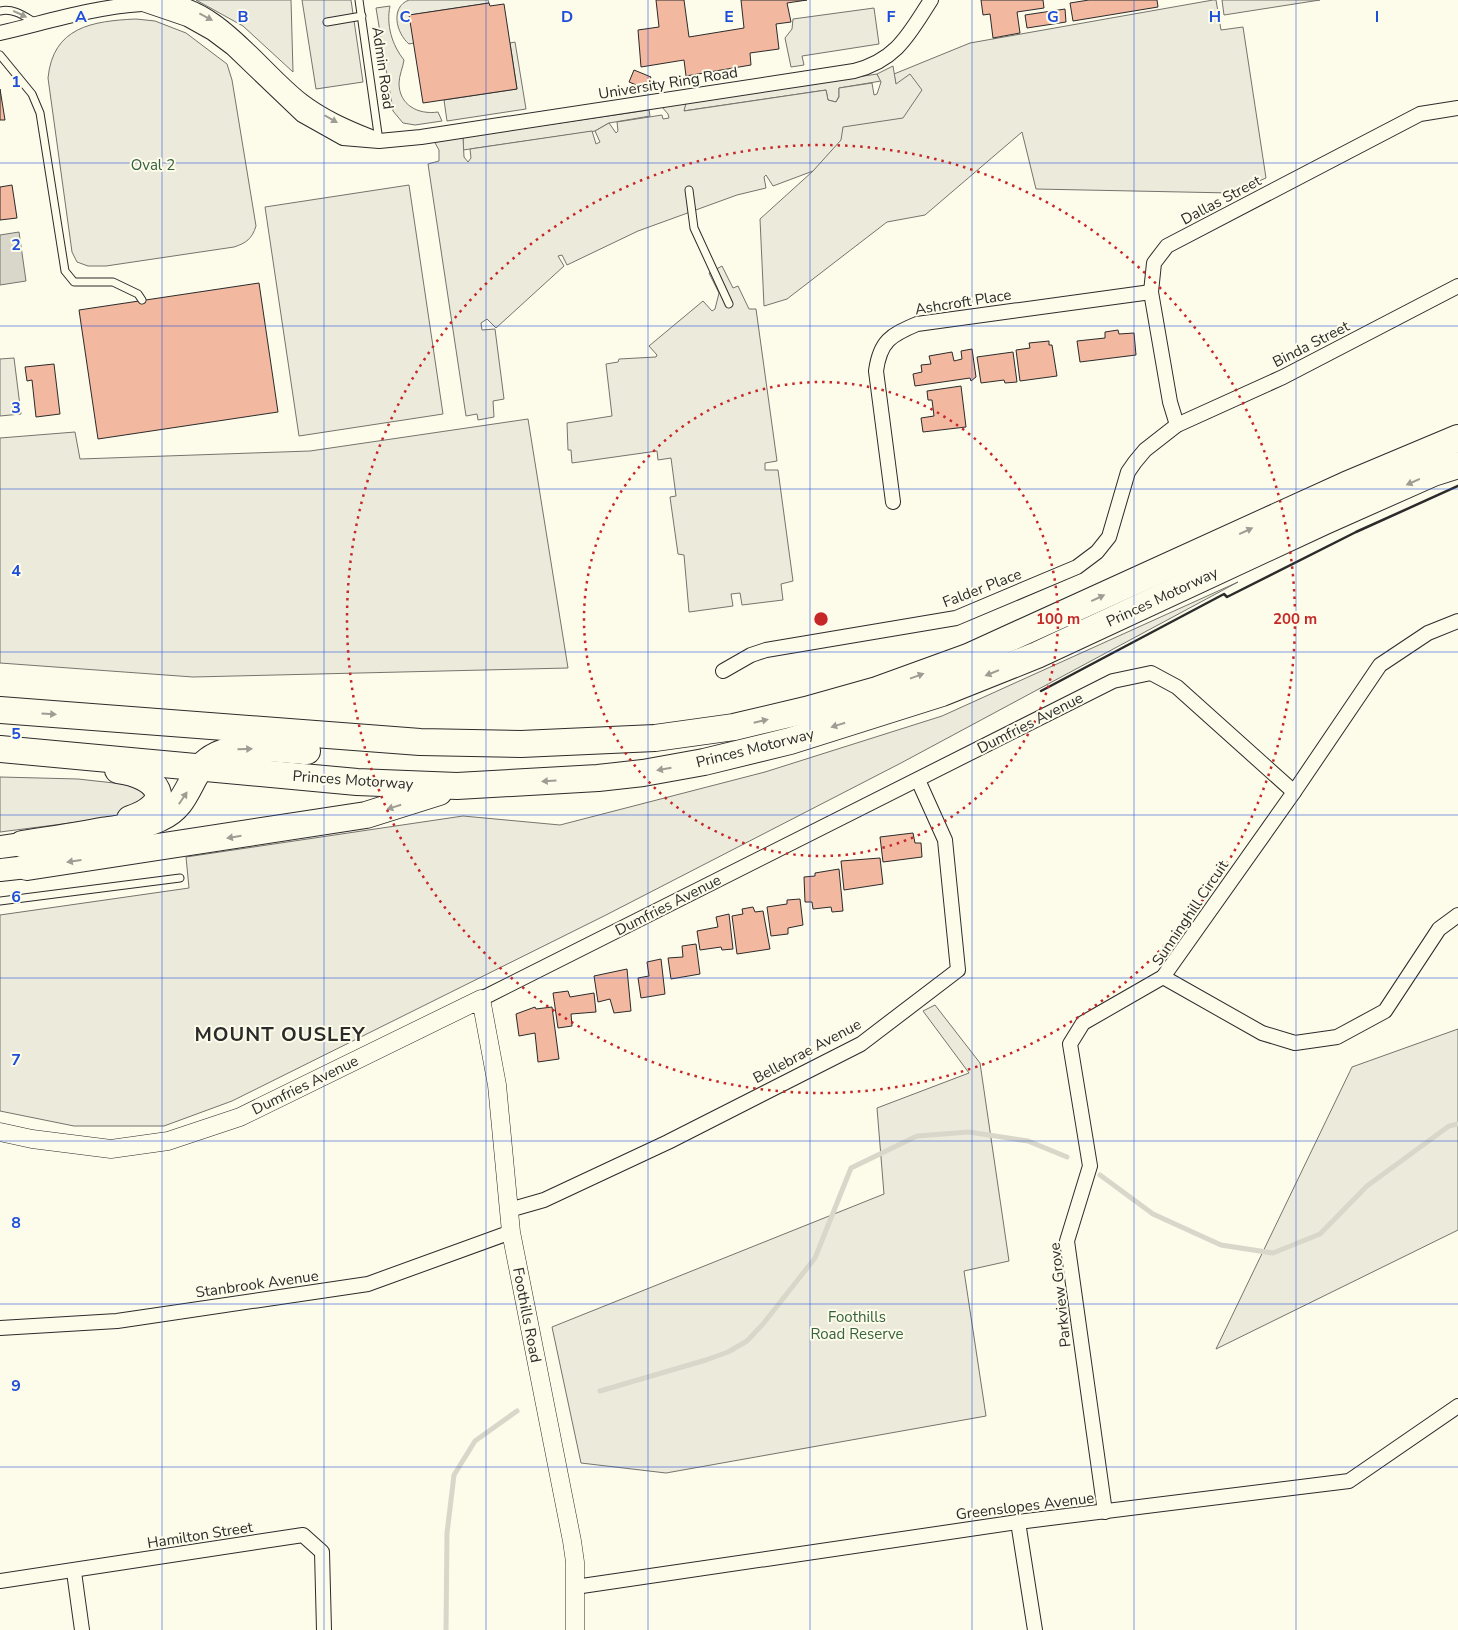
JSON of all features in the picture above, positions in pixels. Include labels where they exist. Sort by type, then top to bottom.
[{"type":"highway","name":"Princes Motorway","points":[[0,710],[420,742],[476,744],[590,743],[655,738],[734,727],[806,710],[877,690],[968,657],[1346,485],[1458,438]]},
{"type":"highway","name":"Princes Motorway","points":[[0,748],[357,782],[457,786],[598,778],[643,773],[704,762],[790,740],[942,693],[1037,655],[1325,521],[1433,473],[1458,464]]},
{"type":"highway","points":[[16,853],[162,818],[183,800],[201,766],[208,759],[221,753],[248,749],[462,756],[609,752],[645,747],[734,727]]},
{"type":"highway","points":[[0,757],[130,772],[151,780],[158,796],[153,807],[139,816],[116,823],[66,831],[16,853]]},
{"type":"highway","points":[[16,853],[366,816],[457,786]]},
{"type":"main road","points":[[0,870],[16,853]]},
{"type":"street","name":"University Ring Road","points":[[0,33],[114,7],[143,4],[187,20],[223,41],[310,121],[342,138],[379,140],[422,137],[860,69],[874,65],[898,48],[931,0]]},
{"type":"street","name":"Dallas Street","points":[[1177,424],[1170,402],[1151,292],[1154,263],[1166,246],[1420,114],[1458,108]]},
{"type":"street","name":"Binda Street","points":[[1177,424],[1284,377],[1458,286]]},
{"type":"street","name":"Ashcroft Place","points":[[892,502],[876,371],[878,357],[885,342],[899,332],[917,324],[1151,292]]},
{"type":"street","name":"Falder Place","points":[[723,671],[751,655],[766,650],[956,618],[1077,567],[1097,552],[1109,537],[1128,472],[1146,450],[1177,424]]},
{"type":"street","name":"Sunninghill Circuit","points":[[1458,621],[1428,633],[1380,665],[1294,792],[1164,977],[1262,1033],[1295,1043],[1337,1037],[1385,1011],[1439,929],[1458,915]]},
{"type":"street","name":"Dumfries Avenue","points":[[0,1132],[32,1139],[111,1149],[168,1141],[240,1117],[481,999],[1113,681],[1151,673],[1177,687],[1294,792]]},
{"type":"street","name":"Bellebrae Avenue","points":[[509,1210],[544,1200],[659,1146],[861,1044],[958,970],[945,840],[918,780]]},
{"type":"street","name":"Parkview Grove","points":[[1105,1512],[1067,1241],[1090,1166],[1070,1044],[1083,1023],[1164,977]]},
{"type":"street","name":"Foothills Road","points":[[481,999],[497,1085],[511,1232],[572,1541],[575,1630]]},
{"type":"street","name":"Stanbrook Avenue","points":[[0,1328],[117,1321],[368,1284],[511,1232]]},
{"type":"street","name":"Greenslopes Avenue","points":[[575,1587],[1018,1522],[1349,1481],[1458,1406]]},
{"type":"street","points":[[1018,1522],[1035,1630]]},
{"type":"street","name":"Hamilton Street","points":[[0,1581],[74,1572],[303,1535],[322,1552],[324,1630]]},
{"type":"street","points":[[74,1572],[82,1630]]},
{"type":"lane","name":"Admin Road","points":[[360,0],[379,140]]},
{"type":"lane","points":[[0,11],[8,9],[20,13],[38,24]]},
{"type":"lane","points":[[327,22],[362,16]]},
{"type":"lane","points":[[0,55],[32,94],[40,113],[65,271],[74,282],[81,284],[113,282],[138,294],[142,300]]},
{"type":"lane","points":[[690,190],[694,228],[729,304]]},
{"type":"lane","points":[[0,901],[180,878]]},
{"type":"green space","points":[[196,0],[291,0],[293,72],[243,26]]},
{"type":"green space","points":[[409,0],[488,0],[489,3],[410,15],[414,43],[409,44],[398,27],[397,14],[403,3]]},
{"type":"green space","points":[[1216,0],[1221,30],[1243,27],[1266,178],[1231,193],[1036,189],[1022,132],[925,215],[887,222],[787,299],[764,306],[760,219],[813,171],[843,126],[896,85],[894,74],[970,43]]},
{"type":"green space","points":[[390,6],[391,34],[396,48],[404,60],[399,83],[402,97],[406,103],[417,110],[431,113],[438,112],[442,121],[415,125],[403,123],[393,111],[376,8]]},
{"type":"green space","name":"Oval 2","points":[[136,19],[155,21],[186,33],[227,64],[232,80],[256,226],[248,240],[234,247],[106,266],[88,266],[77,262],[72,252],[48,78],[51,61],[66,37],[77,30],[104,22]]},
{"type":"green space","points":[[515,42],[526,109],[447,121],[444,100],[517,89],[510,43]]},
{"type":"green space","points":[[877,74],[881,81],[839,88],[839,96],[836,102],[828,100],[826,90],[683,111],[686,103]]},
{"type":"green space","points":[[649,110],[650,116],[609,123],[595,131],[463,150],[463,137]]},
{"type":"green space","points":[[409,185],[443,414],[299,436],[265,207]]},
{"type":"green space","points":[[14,358],[21,414],[0,416],[0,359]]},
{"type":"green space","points":[[528,419],[568,668],[193,677],[0,663],[0,438],[75,432],[80,459],[310,451]]},
{"type":"green space","points":[[1238,582],[901,763],[606,915],[232,1101],[164,1126],[74,1126],[0,1111],[0,915],[189,888],[186,857],[463,816],[560,825],[765,772],[942,716]]},
{"type":"green space","points":[[0,777],[78,779],[132,785],[147,794],[117,817],[0,832]]},
{"type":"green space","name":"Foothills Road Reserve","points":[[935,1005],[980,1063],[1009,1261],[964,1271],[986,1416],[666,1473],[581,1463],[552,1327],[884,1194],[877,1108],[969,1073],[923,1011]]},
{"type":"green space","points":[[1458,1029],[1458,1230],[1216,1349],[1352,1067]]},
{"type":"shaded area","points":[[302,0],[351,0],[363,82],[316,89]]},
{"type":"shaded area","points":[[1222,0],[1320,0],[1224,15]]},
{"type":"shaded area","points":[[874,8],[879,44],[802,56],[804,65],[791,67],[785,38],[792,29],[793,19]]},
{"type":"shaded area","points":[[893,66],[896,84],[910,74],[922,90],[903,118],[843,127],[841,140],[813,171],[773,186],[766,175],[764,177],[766,188],[737,195],[638,231],[567,265],[562,255],[558,256],[564,266],[496,328],[487,319],[481,323],[482,330],[495,329],[504,399],[493,401],[494,417],[478,420],[477,414],[466,416],[428,164],[439,161],[439,150],[434,141],[463,137],[464,157],[468,162],[471,158],[470,149],[592,131],[596,144],[600,142],[595,131],[609,123],[616,133],[618,131],[617,122],[662,115],[663,119],[669,118],[662,107],[686,103],[684,111],[826,90],[828,100],[836,102],[839,97],[839,88],[872,83],[874,95],[877,94],[881,82],[877,74]]},
{"type":"shaded area","points":[[19,232],[26,281],[0,285],[0,235]]},
{"type":"shaded area","points":[[722,266],[733,288],[738,286],[749,309],[756,309],[777,461],[765,463],[765,470],[778,470],[793,581],[781,584],[783,600],[742,605],[740,593],[731,594],[733,606],[689,612],[684,555],[678,554],[670,497],[676,496],[671,458],[658,460],[657,451],[572,463],[571,450],[568,450],[567,423],[612,416],[606,364],[618,362],[619,359],[656,357],[657,355],[649,346],[703,301],[712,311],[715,309],[719,293],[709,273]]},
{"type":"building","points":[[656,0],[684,0],[689,37],[744,28],[741,0],[807,0],[787,3],[791,22],[776,24],[779,49],[750,53],[751,65],[686,76],[684,60],[641,67],[638,30],[659,27]]},
{"type":"building","points":[[981,0],[1043,0],[1044,8],[1017,12],[1020,33],[993,38],[990,14],[983,15]]},
{"type":"building","points":[[1089,0],[1157,0],[1158,7],[1073,21],[1070,3]]},
{"type":"building","points":[[489,3],[490,6],[504,4],[517,89],[423,103],[409,15]]},
{"type":"building","points":[[1065,9],[1066,22],[1027,28],[1025,15]]},
{"type":"building","points":[[634,70],[651,77],[646,89],[629,82]]},
{"type":"building","points":[[0,89],[5,120],[0,120]]},
{"type":"building","points":[[12,185],[17,218],[0,220],[0,187]]},
{"type":"building","points":[[259,283],[278,412],[98,439],[79,310]]},
{"type":"building","points":[[1118,330],[1119,334],[1134,333],[1136,355],[1080,362],[1077,341],[1105,338],[1105,332]]},
{"type":"building","points":[[1049,341],[1049,345],[1052,345],[1057,376],[1020,381],[1016,350],[1030,348],[1029,343]]},
{"type":"building","points":[[972,349],[976,377],[971,381],[970,378],[915,386],[913,374],[922,372],[921,365],[931,364],[929,356],[952,352],[954,361],[962,359],[961,351]]},
{"type":"building","points":[[1013,352],[1017,382],[1005,383],[1004,380],[981,383],[977,357]]},
{"type":"building","points":[[54,364],[60,414],[36,417],[32,380],[27,381],[25,367]]},
{"type":"building","points":[[961,386],[966,427],[923,432],[921,418],[934,416],[932,400],[928,400],[927,391]]},
{"type":"building","points":[[913,833],[915,843],[921,843],[922,857],[883,862],[880,837]]},
{"type":"building","points":[[880,858],[883,884],[844,890],[841,861]]},
{"type":"building","points":[[839,869],[843,911],[832,912],[831,907],[813,909],[812,902],[805,902],[804,877]]},
{"type":"building","points":[[800,899],[803,925],[788,928],[788,934],[771,936],[767,907],[787,904],[787,900]]},
{"type":"building","points":[[753,907],[755,912],[763,911],[770,949],[737,954],[732,916],[743,914],[742,909]]},
{"type":"building","points":[[729,914],[733,949],[722,950],[721,947],[700,950],[697,931],[718,927],[716,917]]},
{"type":"building","points":[[696,944],[700,974],[671,979],[668,958],[683,957],[682,946]]},
{"type":"building","points":[[661,959],[665,994],[641,998],[638,978],[649,976],[647,962]]},
{"type":"building","points":[[627,969],[631,1011],[614,1013],[610,999],[598,1002],[594,976]]},
{"type":"building","points":[[568,991],[570,997],[594,993],[596,1012],[571,1014],[572,1026],[558,1028],[553,993]]},
{"type":"building","points":[[535,1007],[536,1009],[552,1007],[559,1059],[538,1062],[535,1033],[519,1036],[516,1014]]},
{"type":"waterway","points":[[1100,1175],[1153,1214],[1221,1245],[1273,1253],[1320,1234],[1367,1186],[1449,1126],[1458,1124]]},
{"type":"waterway","points":[[600,1391],[706,1360],[728,1352],[747,1341],[763,1324],[815,1258],[851,1168],[917,1136],[969,1132],[1028,1141],[1067,1157]]},
{"type":"waterway","points":[[446,1630],[447,1533],[454,1475],[475,1441],[517,1411]]},
{"type":"wall","points":[[1041,691],[1224,594],[1227,597],[1356,532],[1458,486]]},
{"type":"district","name":"MOUNT OUSLEY","points":[[280,1034]]}]
